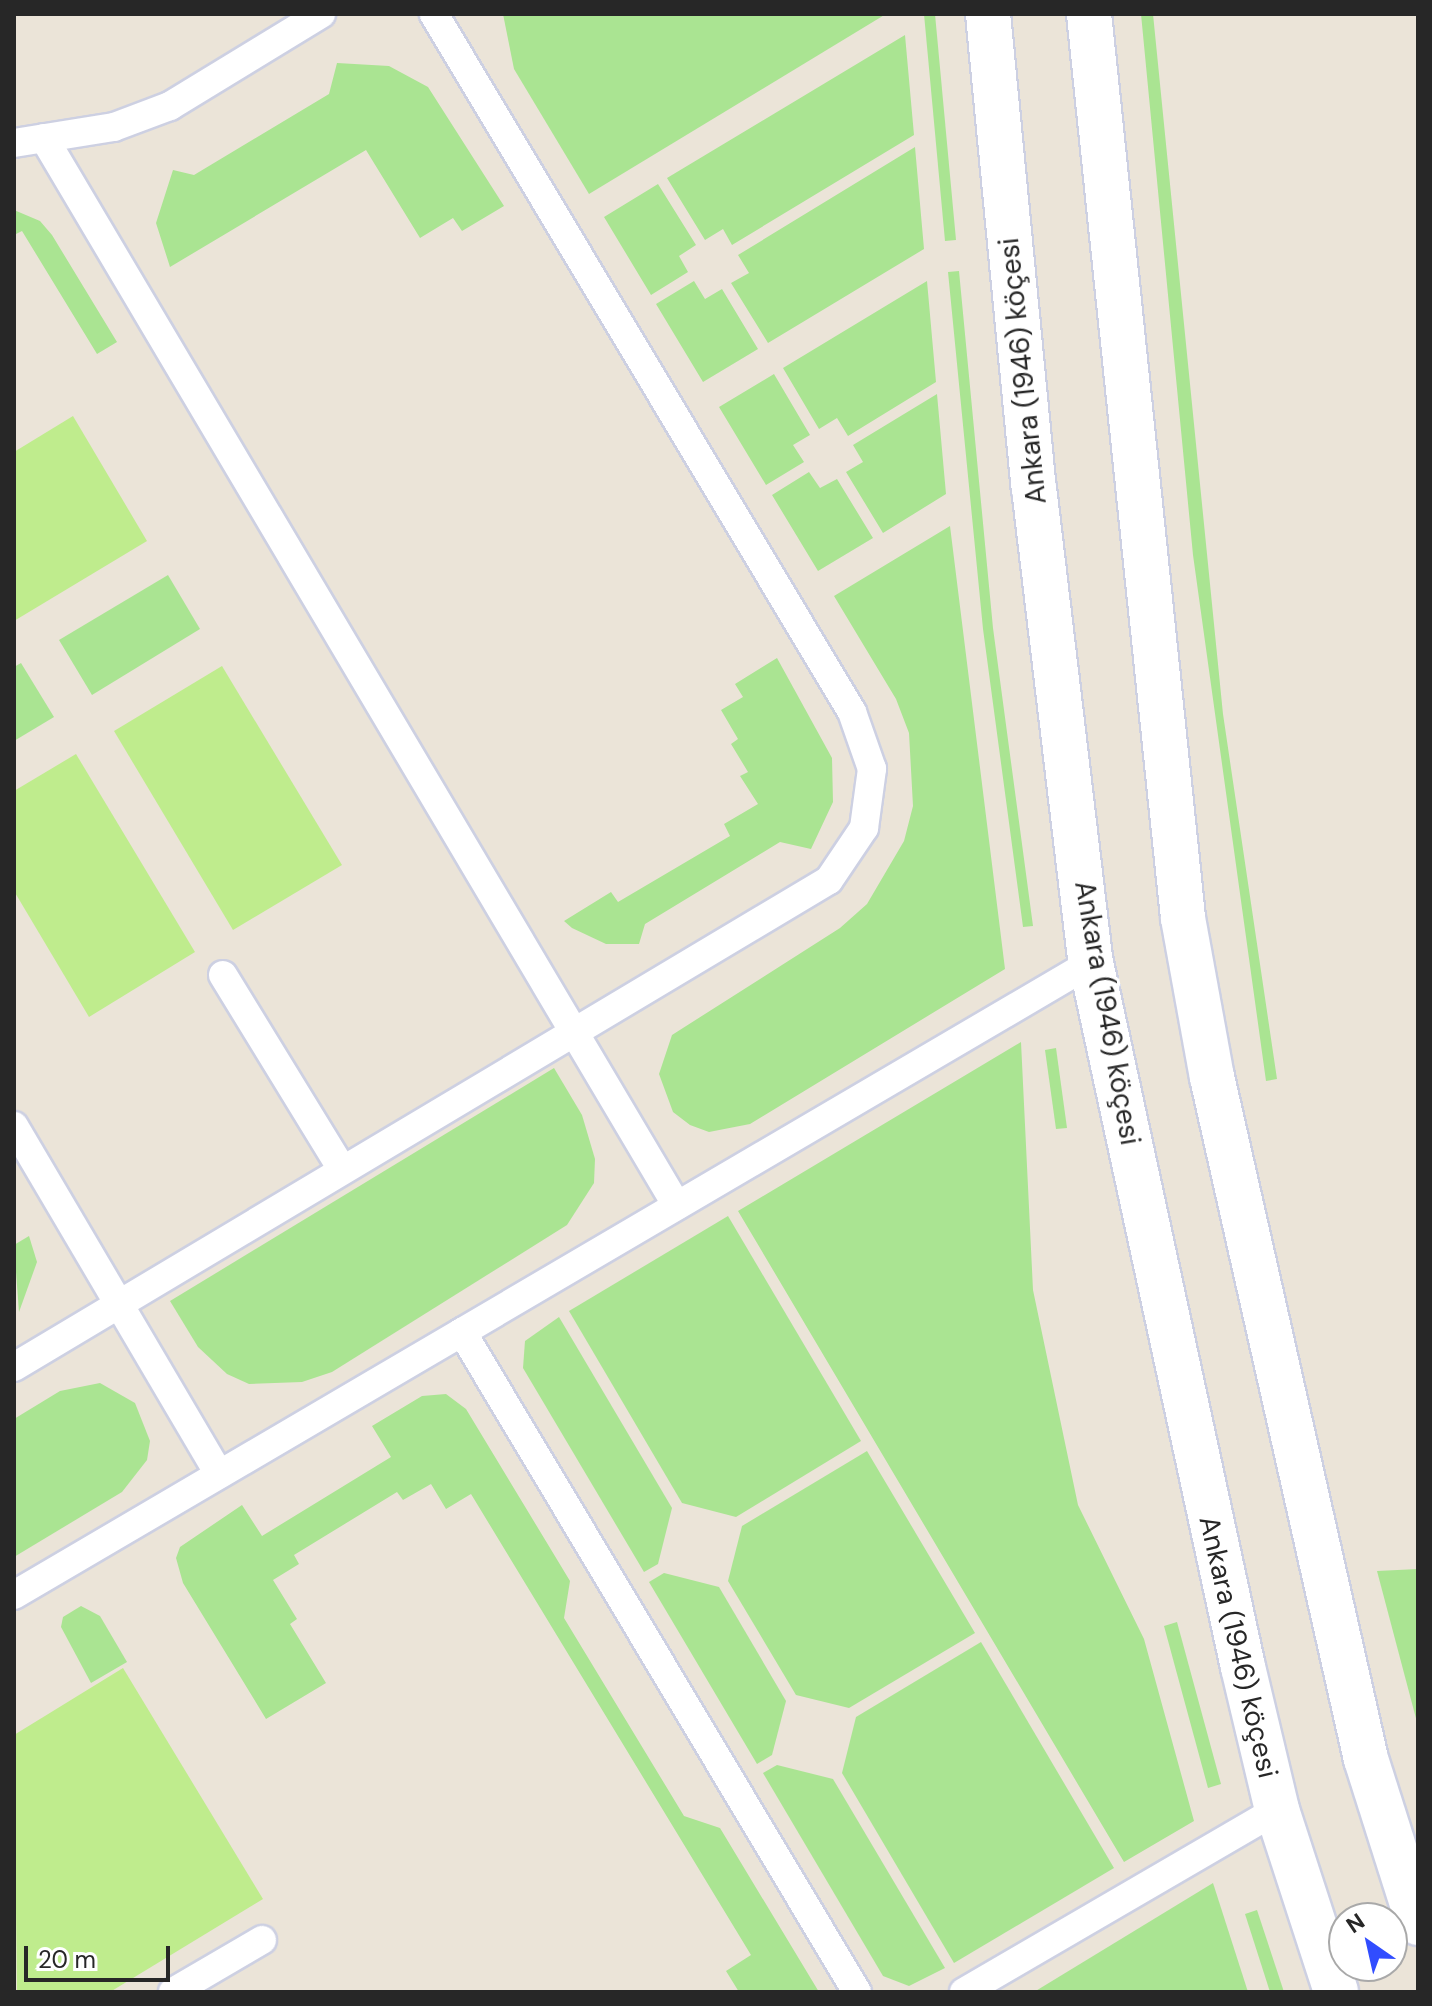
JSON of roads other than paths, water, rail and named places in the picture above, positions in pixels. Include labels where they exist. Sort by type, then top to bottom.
[{"type":"main road","name":"Ankara (1946) köçesi","points":[[988,14],[1034,488],[1091,963],[1191,1445],[1277,1810],[1336,1992]]},
{"type":"main road","points":[[1089,14],[1183,918],[1212,1077],[1366,1759],[1418,1923]]},
{"type":"lane","points":[[14,143],[114,127],[170,106],[321,14]]},
{"type":"lane","points":[[14,1367],[829,880],[864,828],[872,769],[852,712],[434,14]]},
{"type":"lane","points":[[44,138],[677,1206]]},
{"type":"lane","points":[[14,1595],[1091,963]]},
{"type":"lane","points":[[223,975],[342,1169]]},
{"type":"lane","points":[[14,1126],[219,1474]]},
{"type":"lane","points":[[462,1332],[857,1992]]},
{"type":"lane","points":[[964,1992],[1277,1810]]},
{"type":"lane","points":[[173,1992],[262,1940]]}]
